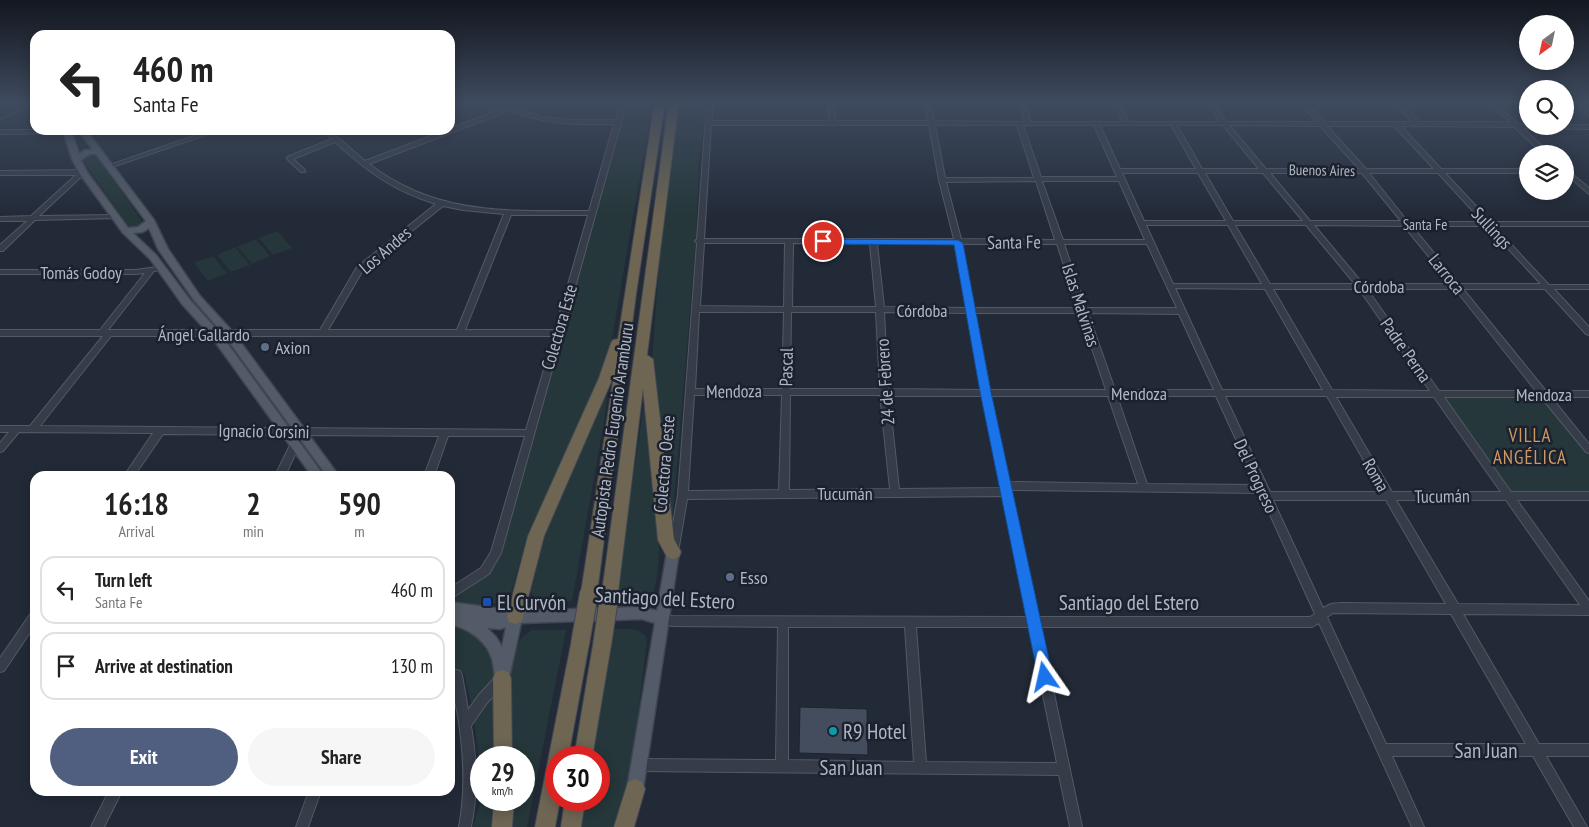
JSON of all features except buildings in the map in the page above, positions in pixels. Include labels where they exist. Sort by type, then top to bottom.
[{"type":"highway","name":"Autopista Pedro Eugenio Aramburu","points":[[560,746],[589,593],[630,294],[654,140]]},
{"type":"highway","name":"Autopista Pedro Eugenio Aramburu","points":[[585,746],[610,592],[669,140]]},
{"type":"highway","points":[[650,288],[647,364],[666,540],[673,552]]},
{"type":"highway","points":[[515,617],[536,536],[606,378],[630,294]]},
{"type":"highway","points":[[502,678],[503,746]]},
{"type":"highway","points":[[624,827],[635,789]]},
{"type":"highway","points":[[502,827],[503,811]]},
{"type":"highway","points":[[544,827],[547,811]]},
{"type":"highway","points":[[570,827],[573,811]]},
{"type":"main road","points":[[70,140],[81,172],[126,232],[153,256],[156,269],[214,334],[314,471]]},
{"type":"main road","points":[[89,140],[151,222],[173,264],[197,298],[229,334],[329,471]]},
{"type":"main road","points":[[76,159],[84,153],[99,152]]},
{"type":"main road","points":[[126,232],[140,230],[151,222]]},
{"type":"main road","name":"Colectora Oeste","points":[[635,789],[673,552]]},
{"type":"main road","points":[[455,609],[501,613],[515,617]]},
{"type":"main road","name":"Santiago del Estero","points":[[515,617],[642,613],[662,619]]},
{"type":"main road","points":[[455,621],[500,623],[515,617]]},
{"type":"main road","points":[[502,678],[515,617]]},
{"type":"main road","points":[[455,621],[480,630],[495,645],[500,660],[502,678]]},
{"type":"street","points":[[110,166],[188,140]]},
{"type":"street","points":[[303,171],[289,158],[336,140],[364,164],[402,189],[442,203],[508,213],[592,213]]},
{"type":"street","points":[[364,164],[428,140]]},
{"type":"street","name":"Colectora Este","points":[[455,591],[485,571],[496,553],[613,140]]},
{"type":"street","name":"Colectora Oeste","points":[[673,552],[683,495],[707,140]]},
{"type":"street","points":[[934,140],[958,243],[986,392],[1076,827]]},
{"type":"street","name":"Islas Malvinas","points":[[1024,140],[1110,394],[1144,488]]},
{"type":"street","name":"Del Progreso","points":[[1103,140],[1418,827]]},
{"type":"street","name":"Roma","points":[[1181,140],[1581,827]]},
{"type":"street","name":"Padre Perna","points":[[1239,140],[1361,286],[1589,610]]},
{"type":"street","name":"Larroca","points":[[1336,140],[1363,170],[1589,450]]},
{"type":"street","name":"Sullings","points":[[1410,140],[1589,332]]},
{"type":"street","name":"Buenos Aires","points":[[942,180],[1038,179],[1198,170],[1519,171]]},
{"type":"street","points":[[0,173],[81,172]]},
{"type":"street","points":[[0,249],[81,172]]},
{"type":"street","points":[[1574,178],[1589,192]]},
{"type":"street","name":"Los Andes","points":[[322,333],[360,269],[442,203]]},
{"type":"street","points":[[460,334],[508,213]]},
{"type":"street","points":[[0,219],[116,217]]},
{"type":"street","name":"Santa Fe","points":[[1141,223],[1589,224]]},
{"type":"street","name":"Santa Fe","points":[[699,241],[1149,242]]},
{"type":"street","name":"Pascal","points":[[784,493],[789,241]]},
{"type":"street","name":"24 de Febrero","points":[[873,241],[880,310],[884,391],[896,494]]},
{"type":"street","points":[[32,430],[156,269]]},
{"type":"street","name":"Tomás Godoy","points":[[0,272],[156,269]]},
{"type":"street","name":"Córdoba","points":[[1169,286],[1589,286]]},
{"type":"street","name":"Córdoba","points":[[695,309],[1180,311]]},
{"type":"street","name":"Ángel Gallardo","points":[[0,332],[214,334],[557,333]]},
{"type":"street","name":"Mendoza","points":[[690,392],[1589,394]]},
{"type":"street","name":"Ignacio Corsini","points":[[0,429],[529,433]]},
{"type":"street","points":[[0,449],[16,429]]},
{"type":"street","points":[[133,471],[160,431]]},
{"type":"street","points":[[283,471],[296,446],[301,431]]},
{"type":"street","points":[[431,471],[444,433]]},
{"type":"street","name":"Tucumán","points":[[683,495],[784,493],[896,494],[1007,489],[1144,488],[1389,496],[1589,496]]},
{"type":"street","name":"Santiago del Estero","points":[[662,619],[672,621],[1312,622],[1330,609],[1341,608],[1589,610]]},
{"type":"street","points":[[782,766],[783,621]]},
{"type":"street","points":[[910,622],[920,767]]},
{"type":"street","points":[[0,667],[30,623]]},
{"type":"street","points":[[455,675],[465,725],[472,795],[465,827]]},
{"type":"street","points":[[465,725],[482,700],[502,678]]},
{"type":"street","name":"San Juan","points":[[1383,750],[1589,750]]},
{"type":"street","name":"San Juan","points":[[639,765],[1064,769]]},
{"type":"street","name":"Colectora Oeste","points":[[631,827],[635,789]]},
{"type":"street","points":[[97,827],[113,796]]},
{"type":"street","points":[[302,827],[313,796]]},
{"type":"shaded area","points":[[616,140],[646,140],[609,356],[599,384],[528,533],[512,590],[505,599],[497,603],[465,607],[455,603],[456,596],[493,569],[502,551]]},
{"type":"shaded area","points":[[674,140],[702,140],[699,158],[696,239],[672,525],[651,377],[659,263]]},
{"type":"shaded area","points":[[95,154],[144,224],[137,227],[129,227],[82,159]]},
{"type":"shaded area","points":[[277,231],[292,248],[273,255],[259,238]]},
{"type":"shaded area","points":[[256,239],[270,256],[252,264],[237,247]]},
{"type":"shaded area","points":[[235,247],[250,265],[231,272],[217,255]]},
{"type":"shaded area","points":[[213,256],[227,273],[208,281],[194,263]]},
{"type":"shaded area","points":[[608,383],[604,422],[572,601],[542,601],[537,599],[530,590],[542,535]]},
{"type":"shaded area","points":[[1437,394],[1544,394],[1589,450],[1589,496],[1507,496]]},
{"type":"shaded area","points":[[645,397],[658,506],[658,567],[654,589],[646,602],[615,601]]},
{"type":"shaded area","points":[[455,625],[462,626],[485,640],[496,666],[491,683],[471,704],[464,673],[455,667]]},
{"type":"shaded area","points":[[611,629],[637,630],[645,635],[647,639],[633,758],[617,827],[580,827],[583,811],[610,811],[610,746],[593,746]]},
{"type":"shaded area","points":[[532,630],[566,630],[535,787],[535,746],[508,746],[510,679],[515,649],[521,639]]},
{"type":"shaded area","points":[[495,692],[496,746],[477,746],[474,717]]},
{"type":"shaded area","points":[[478,811],[496,811],[494,827],[473,827]]},
{"type":"shaded area","points":[[509,811],[530,811],[527,827],[509,827]]},
{"type":"place","name":"Axion","points":[[265,347]]},
{"type":"place","name":"Esso","points":[[730,577]]},
{"type":"place","name":"El Curvón","points":[[487,602]]},
{"type":"place","name":"R9 Hotel","points":[[833,731]]},
{"type":"district","name":"VILLA ANGÉLICA","points":[[1530,446]]},
{"type":"route","points":[[823,241],[958,243],[986,392],[1045,677]]}]
